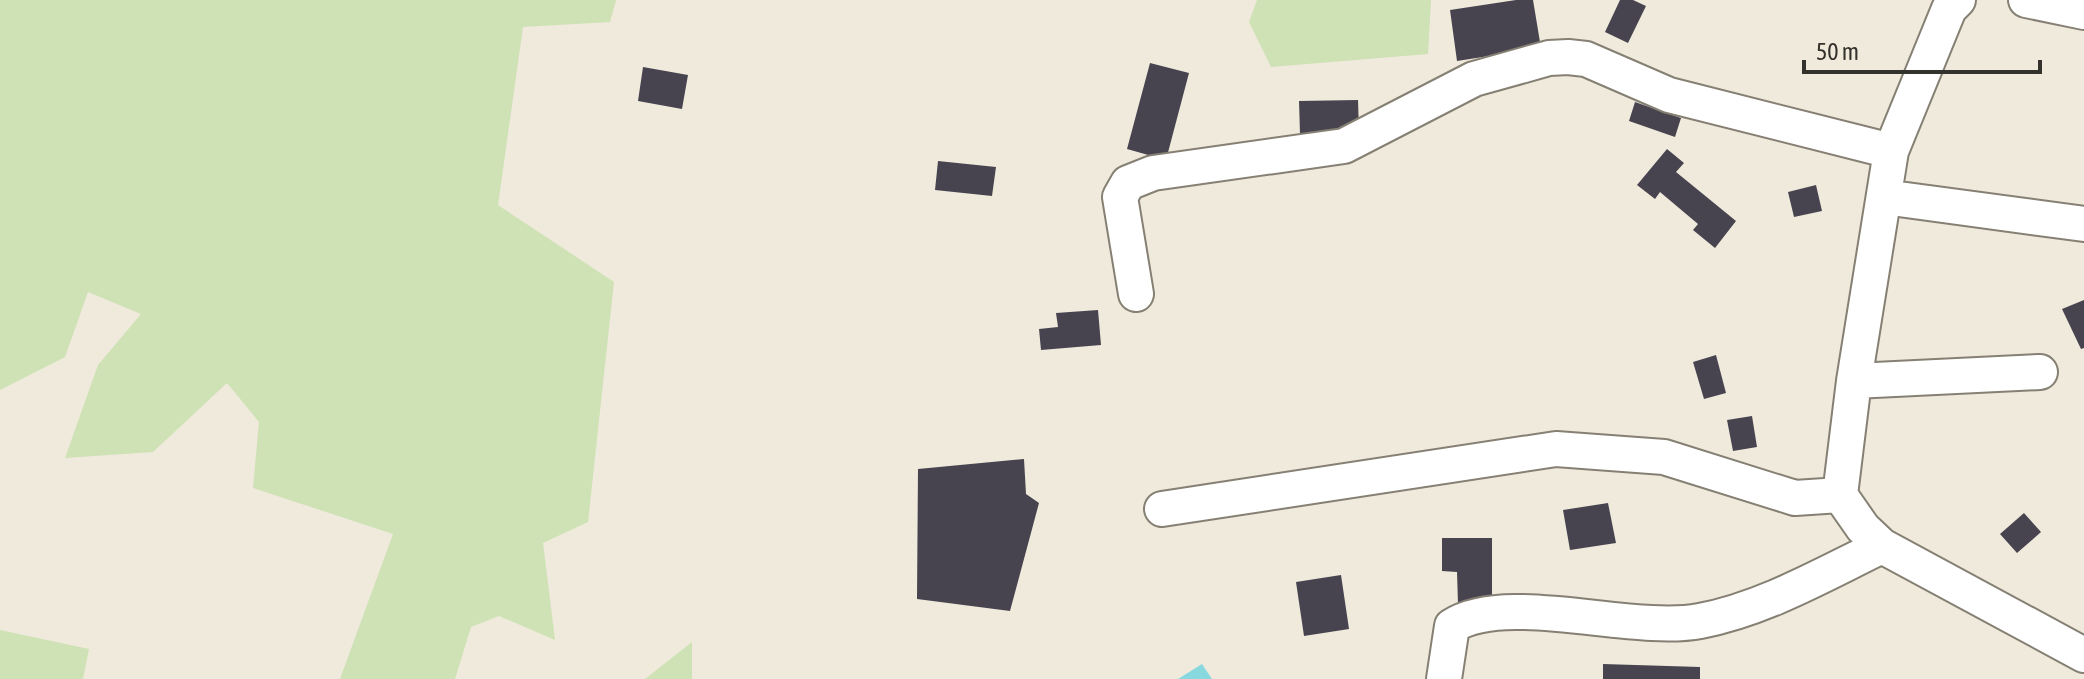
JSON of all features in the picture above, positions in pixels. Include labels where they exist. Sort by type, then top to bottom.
[{"type":"street","points":[[1958,0],[1949,9],[1891,151],[1854,381],[1840,495],[1863,528],[1882,546],[2084,655]]},
{"type":"street","points":[[2026,0],[2084,12]]},
{"type":"street","points":[[1136,294],[1120,197],[1128,183],[1153,173],[1344,146],[1474,79],[1549,58],[1586,59],[1669,95],[1891,151]]},
{"type":"street","points":[[1884,197],[2084,224]]},
{"type":"street","points":[[1854,381],[2040,372]]},
{"type":"street","points":[[1162,509],[1556,449],[1664,457],[1795,498],[1840,495]]},
{"type":"street","points":[[1444,679],[1452,626],[1470,615],[1521,613],[1671,624],[1700,621],[1790,590],[1882,546]]},
{"type":"green space","points":[[0,0],[616,0],[610,22],[523,27],[498,205],[614,282],[588,522],[543,543],[555,640],[499,616],[471,627],[455,679],[340,679],[393,534],[253,488],[259,422],[227,383],[153,452],[65,458],[98,365],[141,314],[88,292],[65,357],[0,390]]},
{"type":"green space","points":[[1257,0],[1431,0],[1428,54],[1271,67],[1249,22]]},
{"type":"green space","points":[[0,630],[89,649],[83,679],[0,679]]},
{"type":"green space","points":[[692,642],[692,679],[645,679]]},
{"type":"water","points":[[1202,664],[1212,679],[1178,679]]},
{"type":"building","points":[[1533,0],[1541,48],[1457,61],[1450,10]]},
{"type":"building","points":[[1620,0],[1633,0],[1646,6],[1628,43],[1605,32]]},
{"type":"building","points":[[1150,63],[1189,73],[1166,160],[1127,149]]},
{"type":"building","points":[[643,67],[688,75],[682,109],[638,101]]},
{"type":"building","points":[[1358,100],[1359,132],[1300,134],[1299,101]]},
{"type":"building","points":[[1635,102],[1681,118],[1675,137],[1629,121]]},
{"type":"building","points":[[1667,149],[1684,163],[1676,172],[1736,221],[1715,248],[1693,230],[1698,224],[1660,192],[1655,199],[1637,185]]},
{"type":"building","points":[[938,161],[996,167],[992,196],[935,190]]},
{"type":"building","points":[[1816,185],[1822,211],[1794,217],[1788,192]]},
{"type":"building","points":[[2084,300],[2084,348],[2081,349],[2062,309]]},
{"type":"building","points":[[1098,310],[1101,345],[1041,350],[1039,329],[1058,327],[1056,313]]},
{"type":"building","points":[[1716,355],[1726,393],[1704,399],[1693,362]]},
{"type":"building","points":[[1752,416],[1757,447],[1733,451],[1727,420]]},
{"type":"building","points":[[1024,459],[1026,494],[1039,503],[1010,611],[917,599],[918,469]]},
{"type":"building","points":[[1608,503],[1616,543],[1570,550],[1563,510]]},
{"type":"building","points":[[2024,513],[2041,532],[2017,553],[2000,534]]},
{"type":"building","points":[[1442,538],[1492,538],[1492,604],[1458,604],[1457,572],[1442,571]]},
{"type":"building","points":[[1341,575],[1349,629],[1304,636],[1296,582]]},
{"type":"building","points":[[1603,664],[1700,667],[1700,679],[1603,679]]}]
